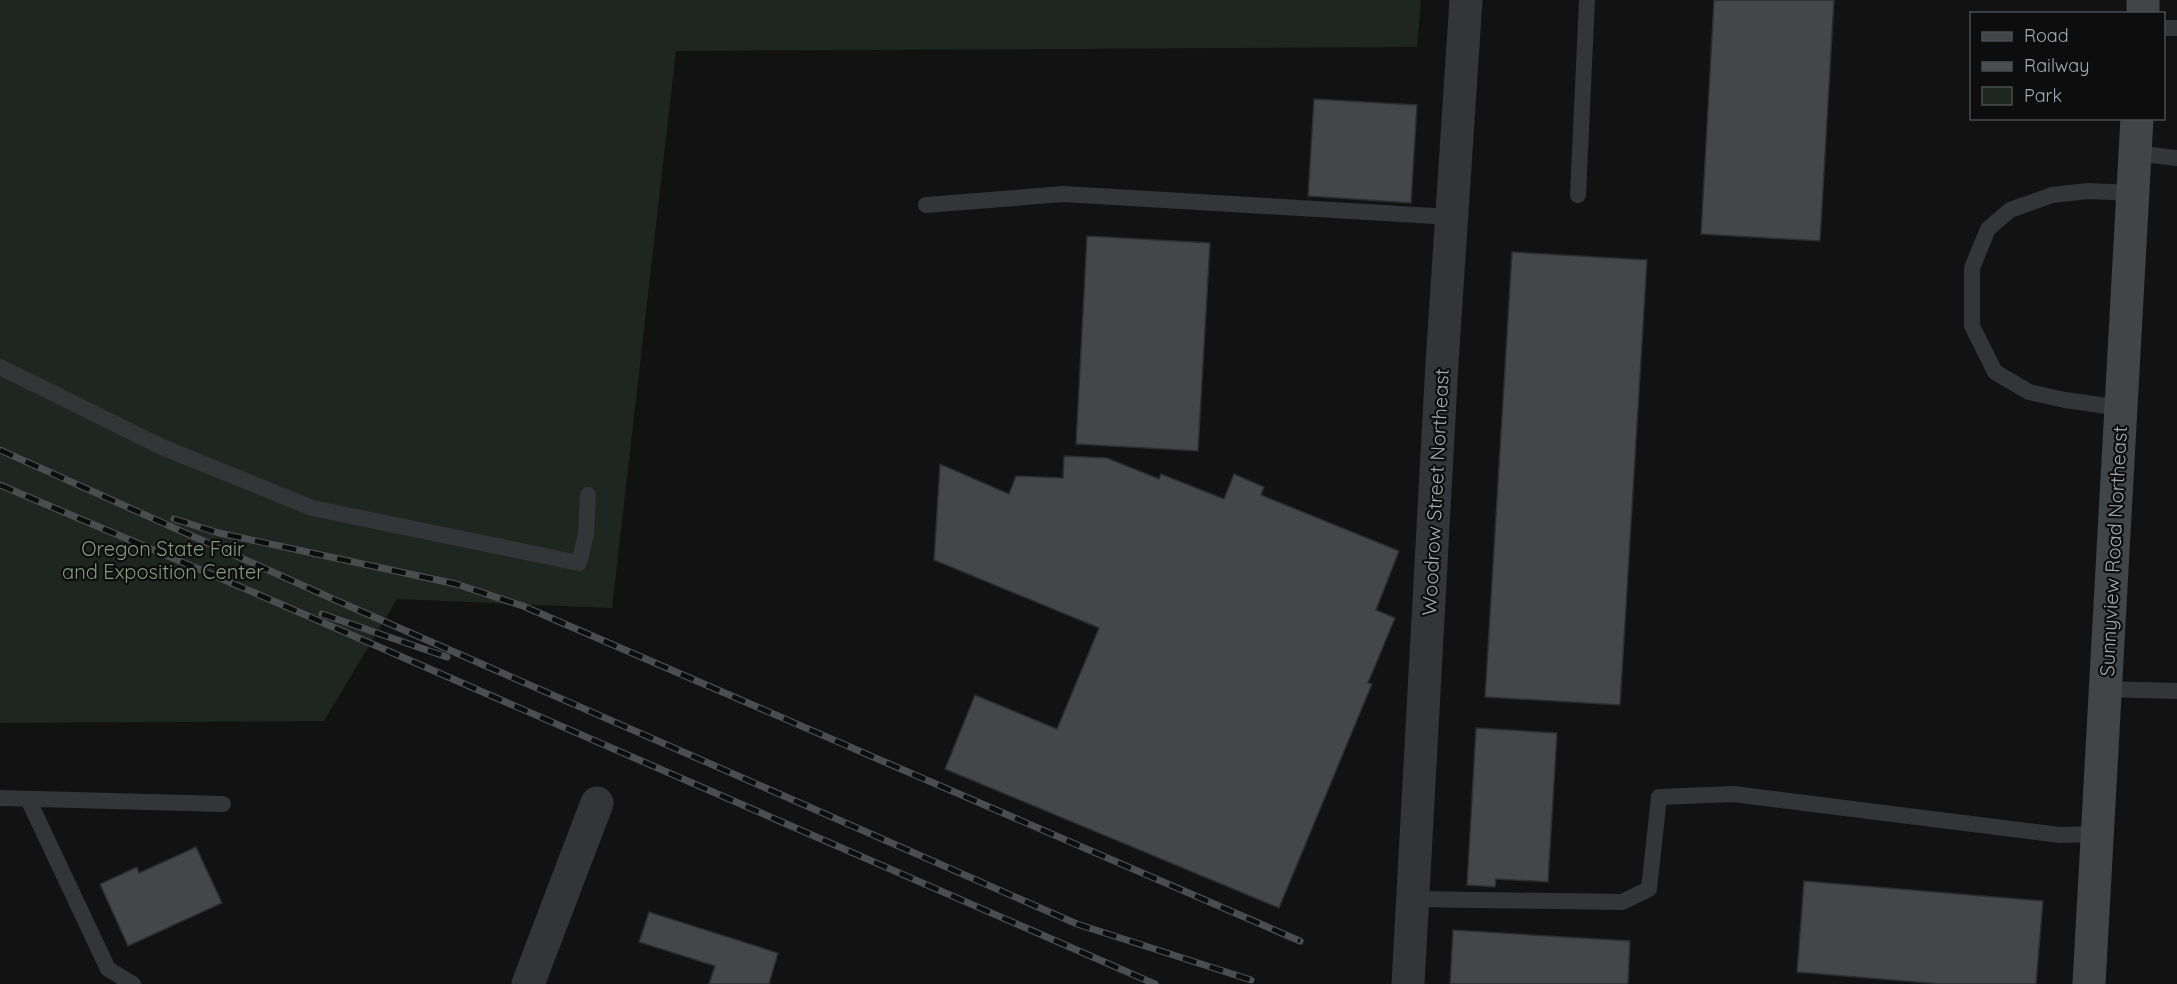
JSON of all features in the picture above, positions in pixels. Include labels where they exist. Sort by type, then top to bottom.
[{"type":"main road","name":"Sunnyview Road Northeast","points":[[2089,984],[2137,120]]},
{"type":"street","name":"Woodrow Street Northeast","points":[[1408,984],[1451,217],[1466,0]]},
{"type":"street","points":[[528,984],[597,803]]},
{"type":"lane","points":[[1578,195],[1587,0]]},
{"type":"lane","points":[[2135,153],[2177,158]]},
{"type":"lane","points":[[2121,408],[2029,392],[1995,372],[1972,326],[1972,268],[1988,229],[2010,210],[2052,195],[2088,191],[2133,193]]},
{"type":"lane","points":[[926,205],[1064,194],[1451,217]]},
{"type":"lane","points":[[0,367],[162,447],[312,508],[579,563],[586,534],[588,495]]},
{"type":"lane","points":[[2105,689],[2177,691]]},
{"type":"lane","points":[[1412,899],[1622,902],[1649,889],[1659,797],[1733,794],[2060,835],[2097,834]]},
{"type":"lane","points":[[0,798],[223,804]]},
{"type":"lane","points":[[28,799],[108,969],[133,984]]},
{"type":"green space","name":"Oregon State Fair and Exposition Center","points":[[0,0],[1421,0],[1417,47],[676,51],[612,608],[397,599],[324,721],[0,723]]},
{"type":"building","points":[[1714,0],[1834,0],[1820,241],[1701,234]]},
{"type":"building","points":[[1314,99],[1417,105],[1411,203],[1308,196]]},
{"type":"building","points":[[1087,236],[1210,243],[1198,451],[1076,444]]},
{"type":"building","points":[[1512,252],[1647,260],[1620,705],[1485,697]]},
{"type":"building","points":[[1064,456],[1107,458],[1159,479],[1161,474],[1224,499],[1234,474],[1264,487],[1261,495],[1399,551],[1376,610],[1395,618],[1368,683],[1372,684],[1279,908],[945,769],[975,695],[1057,729],[1099,628],[934,560],[940,464],[1009,494],[1016,476],[1063,478]]},
{"type":"building","points":[[1476,728],[1557,733],[1548,882],[1496,879],[1495,887],[1467,885]]},
{"type":"building","points":[[196,847],[222,903],[128,946],[100,884],[137,867],[139,873]]},
{"type":"building","points":[[1804,881],[2043,901],[2036,984],[1940,984],[1797,972]]},
{"type":"building","points":[[649,912],[778,953],[769,984],[709,984],[715,966],[639,942]]},
{"type":"building","points":[[1453,930],[1630,941],[1628,984],[1450,984]]},
{"type":"railway","points":[[0,450],[333,599],[1077,924],[1251,980]]},
{"type":"railway","points":[[0,485],[234,584],[1155,984]]},
{"type":"railway","points":[[174,519],[219,533],[456,584],[523,606],[1300,941]]},
{"type":"railway","points":[[322,614],[447,657]]}]
